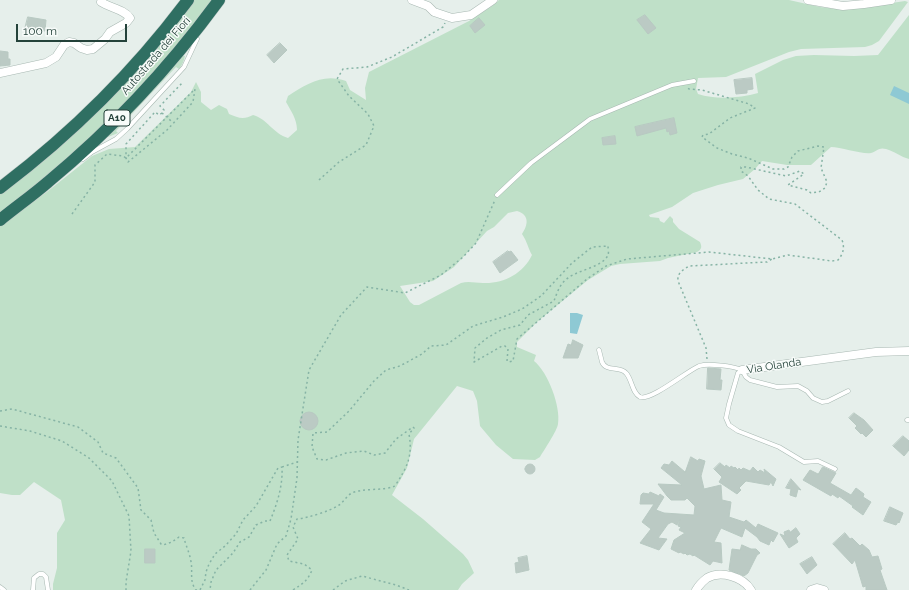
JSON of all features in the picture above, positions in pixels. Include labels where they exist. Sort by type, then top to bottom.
[{"type":"highway","name":"Autostrada dei Fiori","points":[[0,188],[63,135],[101,99],[151,46],[188,0]]},
{"type":"highway","name":"Autostrada dei Fiori","points":[[0,220],[48,182],[112,124],[176,54],[217,3]]},
{"type":"street","points":[[0,73],[46,63],[56,57],[64,45],[69,42],[87,50],[93,49],[105,39],[110,32],[126,23],[130,18],[121,11],[108,7],[101,2],[102,0]]},
{"type":"street","points":[[412,0],[428,6],[434,12],[448,18],[471,15],[493,0]]},
{"type":"street","points":[[808,0],[844,6],[891,0]]},
{"type":"street","name":"Via Olanda","points":[[742,370],[876,352],[909,351]]},
{"type":"street","points":[[696,590],[703,581],[708,578],[726,575],[744,582],[751,590]]},
{"type":"street","points":[[811,590],[817,588],[824,590]]},
{"type":"lane","points":[[206,26],[217,3]]},
{"type":"lane","points":[[48,182],[80,162],[92,152],[116,139],[124,132],[184,67],[194,41],[202,32]]},
{"type":"lane","points":[[497,195],[531,163],[590,119],[672,86],[694,81]]},
{"type":"lane","points":[[599,350],[603,364],[607,367],[623,370],[639,397],[652,395],[700,366],[708,365],[737,368],[742,370],[746,377],[750,380],[777,387],[798,386],[807,391],[813,398],[822,402],[828,401],[848,391]]},
{"type":"lane","name":"Via Olanda","points":[[742,370],[738,373],[729,404],[726,418],[729,425],[738,431],[779,447],[804,462],[818,461],[836,469]]},
{"type":"lane","points":[[33,590],[34,578],[39,574],[43,574],[46,577],[48,590]]},
{"type":"lane","points":[[0,587],[4,590]]},
{"type":"path","points":[[319,180],[339,162],[366,145],[374,126],[368,114],[349,96],[337,79],[343,69],[367,67],[392,57],[443,27],[448,18]]},
{"type":"path","points":[[171,121],[162,112],[164,110],[160,106],[183,82]]},
{"type":"path","points":[[682,84],[688,89],[708,92],[749,104],[755,108],[730,118],[709,134],[703,135],[702,137],[717,148],[773,168],[784,169],[788,167],[792,157],[798,151],[818,146],[824,147],[821,168],[827,182],[825,188],[819,192],[811,193],[788,185],[804,174],[800,171],[786,176],[741,167],[741,171],[748,176],[758,190],[769,199],[795,204],[842,240],[844,246],[842,255],[838,260],[832,261],[788,255],[772,259],[767,262],[689,266],[680,272],[678,277],[682,291],[706,348],[708,365]]},
{"type":"path","points":[[72,214],[95,182],[95,165],[107,154],[123,156],[128,162],[167,130],[193,102],[195,89],[126,158]]},
{"type":"path","points":[[126,158],[126,144],[155,112],[159,115],[162,112]]},
{"type":"path","points":[[250,590],[266,570],[277,544],[286,536],[294,501],[298,462],[298,440],[309,370],[341,315],[367,287],[405,294],[441,275],[463,257],[476,243],[497,195]]},
{"type":"path","points":[[294,590],[303,585],[312,570],[304,564],[290,561],[287,555],[298,539],[294,527],[297,519],[312,516],[339,505],[353,492],[389,489],[395,486],[410,460],[411,445],[409,434],[414,428],[413,427],[396,440],[385,453],[374,455],[364,451],[346,453],[326,460],[317,459],[312,447],[313,433],[327,432],[349,411],[374,381],[386,370],[400,366],[422,354],[431,346],[446,345],[473,326],[503,317],[522,309],[541,296],[572,263],[592,247],[608,246],[608,256],[602,263],[567,278],[558,290],[554,302],[528,316],[520,325],[501,330],[485,339],[475,348],[474,362],[502,346],[505,346],[508,349],[507,361],[513,361],[517,339],[587,279],[606,266],[627,260],[709,252],[772,259]]},
{"type":"path","points":[[0,411],[12,409],[78,427],[98,442],[103,453],[116,458],[138,488],[141,510],[151,520],[154,533],[161,544],[163,545],[172,542],[179,537],[184,538],[192,564],[191,577],[196,590],[200,590],[209,564],[215,554],[236,534],[243,520],[256,506],[278,468],[298,462]]},
{"type":"path","points":[[0,426],[30,432],[62,441],[89,458],[112,481],[129,516],[132,550],[126,590]]},
{"type":"path","points":[[210,590],[211,582],[216,570],[233,553],[240,542],[249,537],[256,525],[265,521],[270,521],[281,486],[282,467]]},
{"type":"path","points":[[333,590],[345,581],[362,576],[396,585],[408,590]]},
{"type":"green space","points":[[193,0],[213,0],[186,34],[115,113],[63,161],[0,213],[0,194]]},
{"type":"green space","points":[[499,0],[789,0],[820,7],[845,10],[905,1],[908,2],[879,41],[872,45],[865,47],[801,49],[789,52],[726,77],[698,78],[696,89],[698,94],[712,97],[728,98],[751,95],[758,93],[755,74],[783,60],[796,56],[814,55],[878,55],[909,15],[909,159],[884,149],[868,153],[831,147],[811,165],[787,165],[762,161],[743,179],[693,193],[672,207],[649,215],[650,217],[659,218],[660,221],[664,223],[670,216],[679,229],[700,242],[701,249],[697,252],[660,261],[611,266],[588,280],[537,322],[517,342],[517,347],[536,355],[534,361],[549,381],[557,409],[557,427],[540,457],[535,460],[513,459],[496,445],[480,426],[477,401],[473,391],[457,386],[414,439],[407,468],[392,495],[423,519],[468,560],[474,573],[458,590],[53,590],[57,568],[57,533],[65,520],[61,500],[34,482],[20,495],[0,493],[0,226],[48,191],[92,156],[109,149],[135,147],[191,92],[196,82],[201,92],[201,102],[211,110],[219,105],[227,109],[229,114],[235,117],[244,118],[253,115],[262,119],[278,133],[288,138],[297,130],[297,126],[292,112],[286,102],[288,96],[302,87],[316,81],[330,78],[346,81],[350,90],[366,100],[365,88],[369,72],[469,21]],"holes":[[[517,211],[521,213],[527,221],[526,227],[522,234],[532,255],[523,268],[505,280],[490,283],[461,283],[419,305],[414,305],[410,302],[400,286],[433,281],[454,267],[487,231],[494,227],[508,213]]]},
{"type":"green space","points":[[182,55],[185,56],[179,69],[176,67],[116,131],[118,133],[108,137],[107,136]]},
{"type":"water","points":[[894,86],[909,93],[909,104],[890,95]]},
{"type":"water","points":[[570,313],[583,315],[577,334],[570,333]]},
{"type":"building","points":[[645,15],[656,28],[648,34],[637,20]]},
{"type":"building","points":[[28,17],[46,20],[45,31],[25,29]]},
{"type":"building","points":[[479,18],[485,25],[475,33],[470,26]]},
{"type":"building","points":[[280,43],[287,50],[274,63],[267,55]]},
{"type":"building","points":[[0,51],[8,52],[10,65],[0,66]]},
{"type":"building","points":[[752,78],[753,89],[747,90],[747,93],[736,94],[734,80]]},
{"type":"building","points":[[674,118],[677,133],[670,135],[666,128],[637,136],[635,127]]},
{"type":"building","points":[[615,136],[616,144],[603,145],[602,138]]},
{"type":"building","points":[[508,251],[511,251],[518,260],[500,273],[493,262]]},
{"type":"building","points":[[573,340],[583,345],[578,358],[563,358],[568,344],[571,345]]},
{"type":"building","points":[[708,368],[721,369],[721,390],[707,389]]},
{"type":"building","points":[[309,412],[315,415],[318,421],[315,427],[309,430],[303,427],[300,421],[303,415]]},
{"type":"building","points":[[854,413],[864,420],[873,430],[866,437],[855,428],[857,426],[849,418]]},
{"type":"building","points":[[903,436],[909,441],[909,450],[904,456],[893,446]]},
{"type":"building","points":[[691,457],[698,461],[699,459],[705,461],[701,476],[704,489],[721,485],[722,500],[731,502],[729,517],[744,522],[746,520],[756,528],[758,524],[778,533],[773,542],[771,540],[769,545],[760,541],[745,528],[742,537],[721,528],[714,542],[721,543],[722,563],[713,561],[710,565],[694,555],[679,553],[671,549],[674,540],[685,533],[679,530],[681,527],[678,526],[680,519],[677,525],[672,522],[668,524],[658,538],[667,539],[659,550],[640,543],[651,529],[642,522],[654,504],[640,504],[641,495],[643,493],[649,494],[650,492],[659,496],[660,494],[664,497],[656,510],[664,513],[694,515],[695,506],[687,498],[685,500],[671,500],[658,484],[682,485],[661,468],[664,464],[669,465],[672,461],[685,472]]},
{"type":"building","points":[[720,463],[725,467],[726,465],[730,468],[731,466],[738,470],[739,468],[741,470],[743,468],[750,471],[753,467],[758,472],[760,470],[765,473],[764,469],[776,479],[773,486],[771,482],[769,485],[746,481],[739,488],[741,490],[737,494],[719,482],[722,477],[714,469]]},
{"type":"building","points":[[528,464],[532,464],[534,465],[534,473],[528,474],[525,471],[525,467]]},
{"type":"building","points":[[823,467],[836,473],[830,483],[851,495],[856,488],[864,494],[863,497],[871,502],[863,515],[839,496],[838,498],[832,494],[831,496],[803,480],[810,470],[818,474]]},
{"type":"building","points":[[791,479],[801,490],[798,489],[796,497],[790,495],[791,489],[786,488]]},
{"type":"building","points":[[890,507],[903,513],[899,523],[898,522],[896,525],[884,521]]},
{"type":"building","points":[[796,528],[800,534],[796,538],[798,542],[789,548],[780,534],[785,536],[784,532],[789,530],[790,532]]},
{"type":"building","points":[[845,533],[850,539],[852,538],[860,546],[862,544],[869,550],[872,557],[878,556],[882,569],[880,570],[887,590],[866,590],[866,586],[863,587],[855,560],[852,564],[833,544]]},
{"type":"building","points":[[742,545],[751,549],[756,549],[760,553],[757,555],[748,573],[744,576],[729,570],[732,549],[740,550]]},
{"type":"building","points":[[145,549],[155,549],[155,563],[145,563]]},
{"type":"building","points":[[527,556],[529,570],[516,573],[515,563],[519,562],[518,558]]},
{"type":"building","points":[[812,557],[817,565],[807,574],[800,564]]}]
